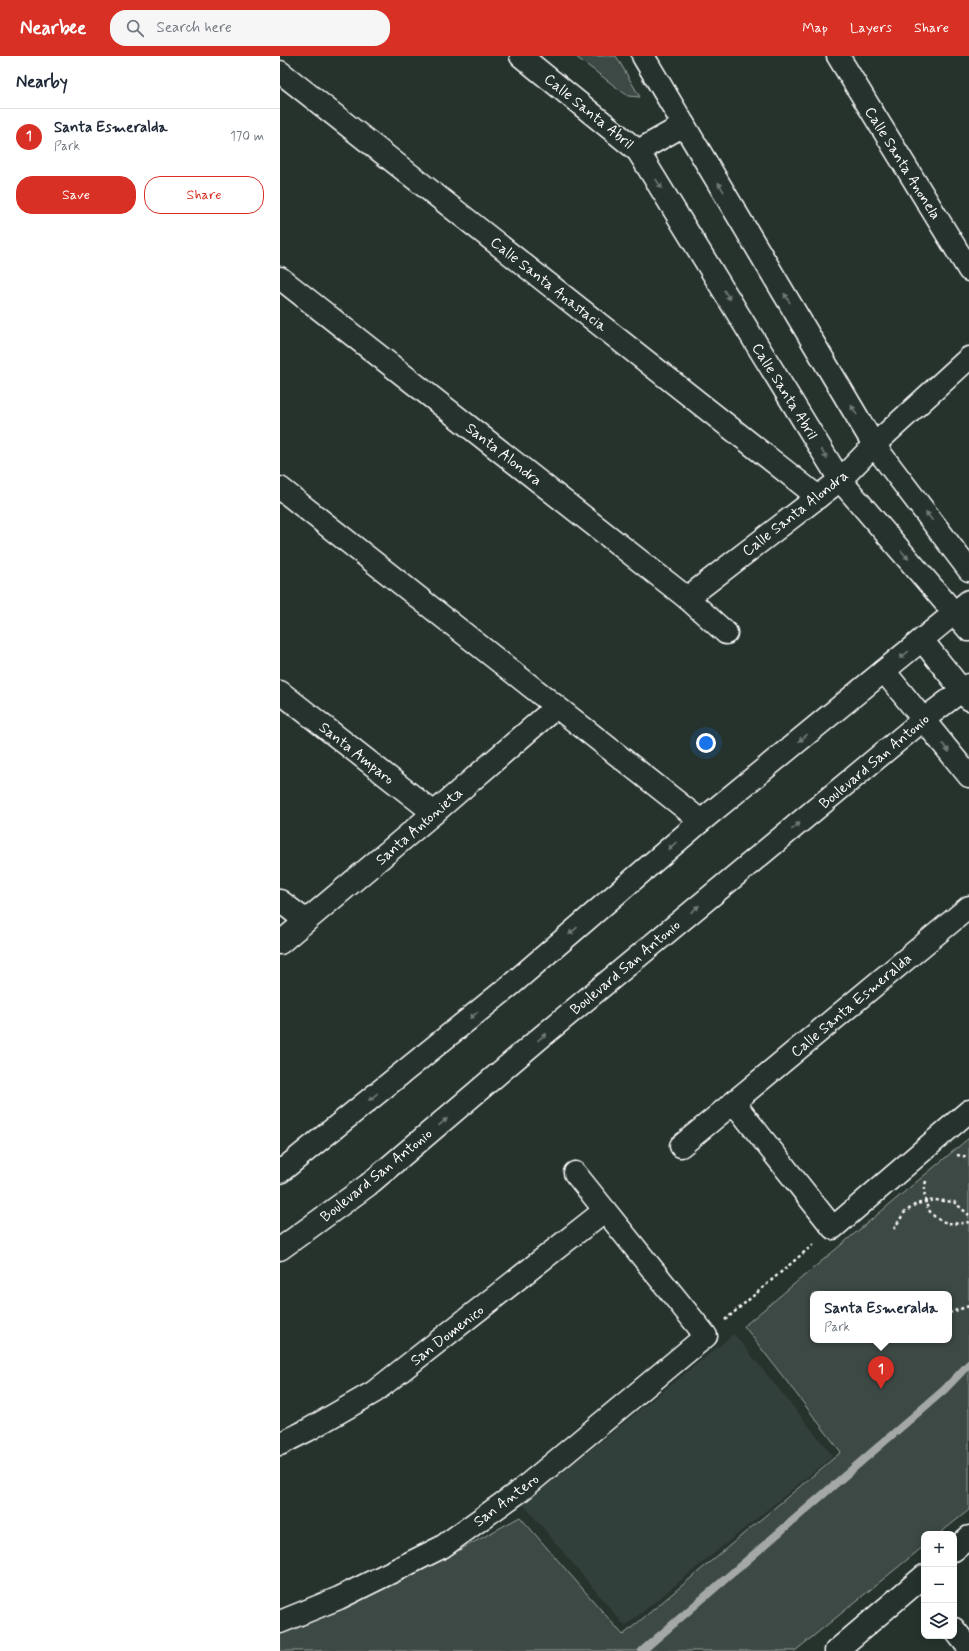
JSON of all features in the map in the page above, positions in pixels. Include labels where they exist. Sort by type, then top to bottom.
[{"type":"street","name":"Calle Santa Abril","points":[[521,56],[638,151],[840,480],[965,615]]},
{"type":"street","points":[[642,56],[874,445],[969,570]]},
{"type":"street","name":"Calle Santa Anonela","points":[[838,56],[969,270]]},
{"type":"street","name":"Calle Santa Anastacia","points":[[280,72],[818,497]]},
{"type":"street","name":"Calle Santa Abril","points":[[638,151],[684,125]]},
{"type":"street","name":"Santa Alondra","points":[[280,278],[687,598],[726,633]]},
{"type":"street","name":"Calle Santa Alondra","points":[[687,598],[840,480],[874,445],[969,358]]},
{"type":"street","points":[[280,488],[702,821]]},
{"type":"street","points":[[280,1172],[512,984],[702,821],[922,640],[965,615]]},
{"type":"street","points":[[922,640],[966,692]]},
{"type":"street","points":[[884,671],[969,776]]},
{"type":"street","name":"Santa Amparo","points":[[280,692],[434,813]]},
{"type":"street","name":"Boulevard San Antonio","points":[[280,1249],[368,1185],[540,1038],[924,719],[966,692]]},
{"type":"street","name":"Santa Antonieta","points":[[280,943],[434,813],[556,707]]},
{"type":"street","points":[[280,901],[306,921]]},
{"type":"street","name":"Calle Santa Esmeralda","points":[[681,1146],[969,907]]},
{"type":"street","points":[[734,1103],[833,1228],[969,1111]]},
{"type":"street","points":[[575,1173],[706,1336]]},
{"type":"street","name":"San Domenico","points":[[280,1444],[308,1430],[374,1392],[604,1210]]},
{"type":"street","name":"San Antero","points":[[280,1622],[339,1598],[442,1547],[520,1491],[706,1336]]},
{"type":"street","points":[[957,1547],[969,1537]]},
{"type":"street","points":[[836,1651],[921,1583]]},
{"type":"street","points":[[957,1633],[969,1648]]},
{"type":"path","points":[[950,1154],[969,1157]]},
{"type":"path","points":[[927,1179],[924,1191],[928,1211],[950,1224],[969,1222]]},
{"type":"path","points":[[894,1229],[904,1213],[916,1204],[935,1200],[954,1202],[969,1215]]},
{"type":"path","points":[[706,1336],[833,1228]]},
{"type":"path","points":[[952,1312],[969,1306]]},
{"type":"shaded area","points":[[575,56],[616,56],[640,97],[628,96]]},
{"type":"shaded area","points":[[969,1138],[969,1510],[943,1531],[921,1531],[921,1548],[795,1651],[280,1651],[280,1634],[412,1576],[520,1517],[623,1635],[841,1452],[744,1326]]},
{"type":"shaded area","points":[[734,1334],[833,1456],[625,1626],[523,1504]]},
{"type":"waterway","points":[[642,1651],[944,1390],[969,1364]]},
{"type":"place","name":"Santa Esmeralda","points":[[881,1389]]}]
